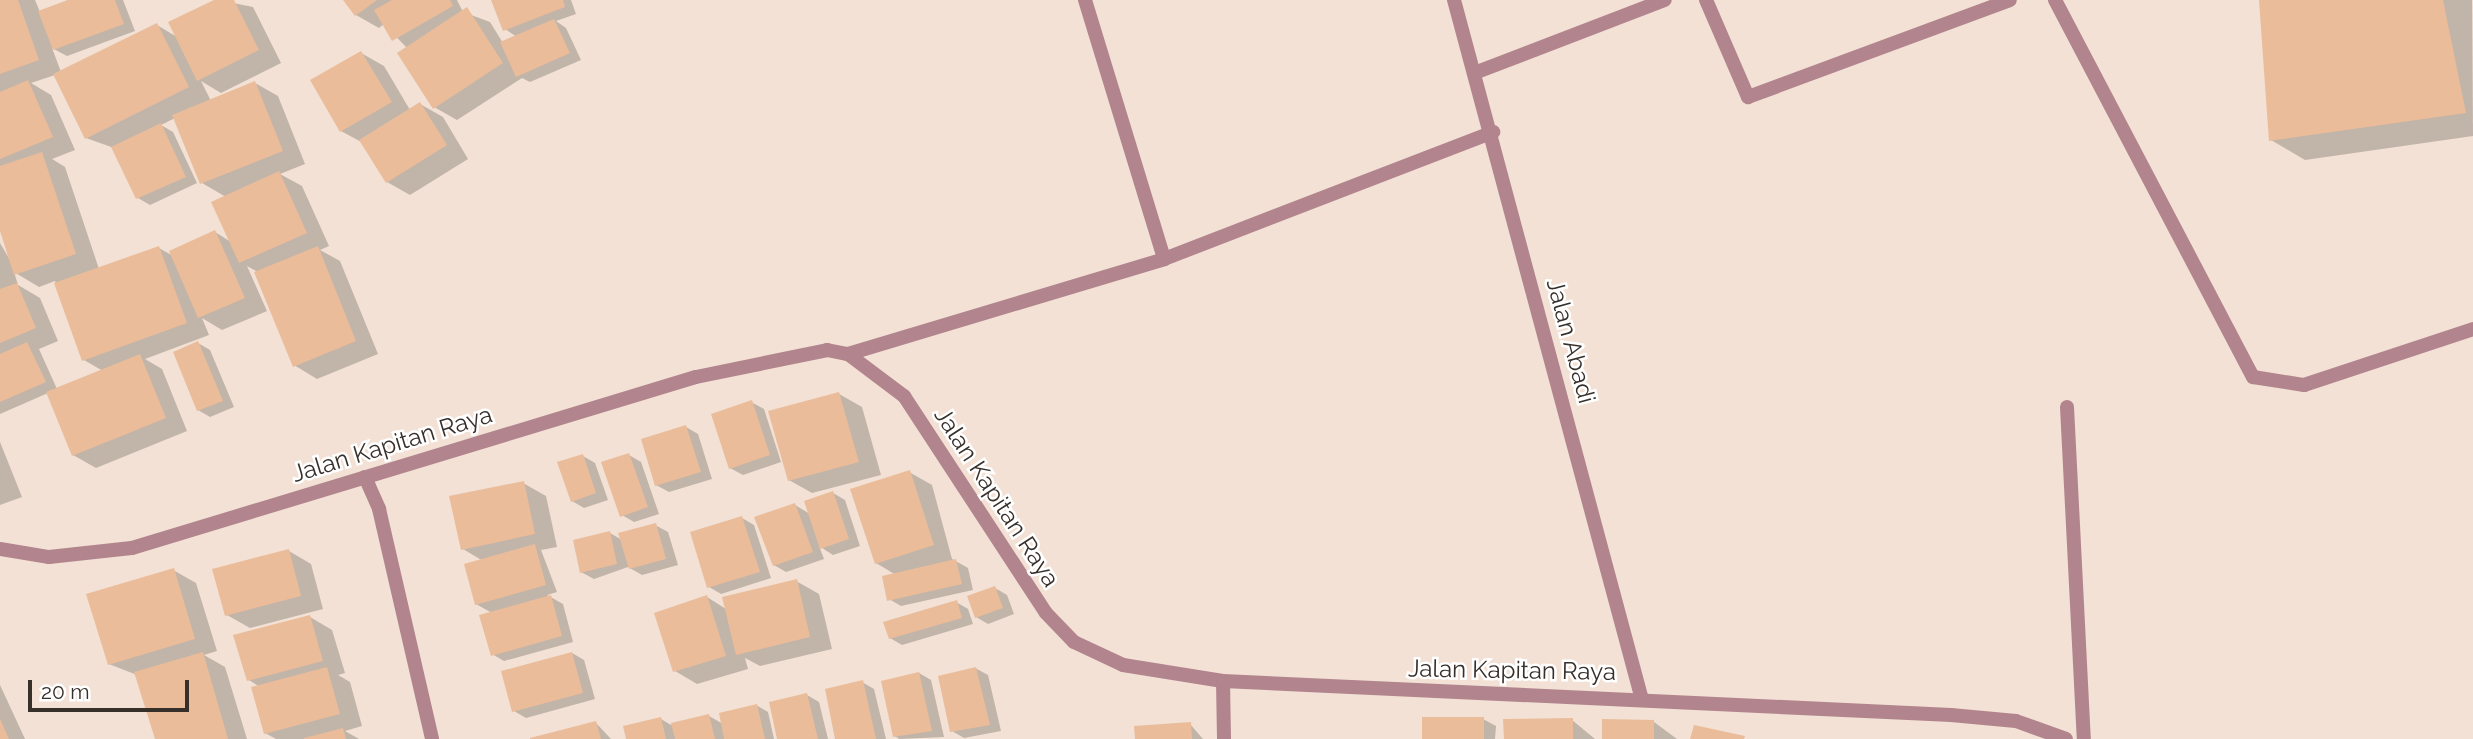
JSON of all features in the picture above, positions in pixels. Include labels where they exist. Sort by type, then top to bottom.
[{"type":"street","points":[[1085,0],[1164,259]]},
{"type":"street","name":"Jalan Abadi","points":[[1454,0],[1477,72],[1641,696]]},
{"type":"street","points":[[1477,72],[1665,0]]},
{"type":"street","points":[[1706,0],[1748,97],[2010,0]]},
{"type":"street","points":[[2055,0],[2253,377],[2304,385],[2473,329]]},
{"type":"street","points":[[848,354],[1164,259],[1493,132]]},
{"type":"street","name":"Jalan Kapitan Raya","points":[[0,549],[49,557],[132,548],[763,359],[827,350],[848,354],[904,396],[1010,566],[1074,642],[1123,665],[1223,681],[1641,696],[2016,721],[2066,739]]},
{"type":"street","points":[[2067,407],[2084,739]]},
{"type":"street","points":[[365,477],[379,509],[432,739]]},
{"type":"street","points":[[1223,681],[1224,739]]},
{"type":"building","points":[[0,0],[18,0],[39,60],[0,74]]},
{"type":"building","points":[[68,0],[115,0],[124,24],[53,50],[38,11]]},
{"type":"building","points":[[214,0],[234,0],[259,50],[197,81],[168,22]]},
{"type":"building","points":[[343,0],[377,0],[355,16]]},
{"type":"building","points":[[392,0],[450,0],[453,6],[392,41],[374,10]]},
{"type":"building","points":[[491,0],[563,0],[565,7],[503,31]]},
{"type":"building","points":[[2259,0],[2443,0],[2466,113],[2269,141]]},
{"type":"building","points":[[467,7],[503,63],[433,109],[397,53]]},
{"type":"building","points":[[554,19],[570,53],[516,77],[500,42]]},
{"type":"building","points":[[157,23],[189,87],[85,139],[53,74]]},
{"type":"building","points":[[361,51],[392,102],[340,132],[310,80]]},
{"type":"building","points":[[28,80],[53,137],[0,159],[0,92]]},
{"type":"building","points":[[255,81],[283,151],[200,184],[172,115]]},
{"type":"building","points":[[420,102],[447,145],[386,183],[359,140]]},
{"type":"building","points":[[161,123],[186,177],[136,199],[111,147]]},
{"type":"building","points":[[42,152],[76,254],[14,275],[0,231],[0,166]]},
{"type":"building","points":[[279,171],[307,233],[239,263],[211,202]]},
{"type":"building","points":[[215,230],[245,298],[198,318],[169,251]]},
{"type":"building","points":[[159,246],[187,323],[82,361],[54,283]]},
{"type":"building","points":[[318,246],[356,341],[293,367],[254,272]]},
{"type":"building","points":[[17,283],[36,328],[0,343],[0,289]]},
{"type":"building","points":[[198,341],[223,401],[197,411],[173,352]]},
{"type":"building","points":[[27,342],[46,382],[0,402],[0,354]]},
{"type":"building","points":[[140,354],[166,418],[72,456],[46,392]]},
{"type":"building","points":[[839,392],[859,462],[788,481],[768,411]]},
{"type":"building","points":[[752,400],[770,455],[729,469],[711,414]]},
{"type":"building","points":[[686,425],[701,472],[655,486],[641,439]]},
{"type":"building","points":[[629,453],[648,507],[620,517],[601,462]]},
{"type":"building","points":[[583,454],[596,493],[571,502],[557,462]]},
{"type":"building","points":[[910,470],[934,545],[875,564],[850,489]]},
{"type":"building","points":[[524,481],[535,534],[461,550],[449,496]]},
{"type":"building","points":[[833,491],[849,539],[820,549],[804,501]]},
{"type":"building","points":[[795,503],[813,552],[773,566],[754,517]]},
{"type":"building","points":[[742,516],[760,572],[707,588],[690,532]]},
{"type":"building","points":[[656,523],[666,559],[629,569],[618,533]]},
{"type":"building","points":[[610,531],[617,564],[580,573],[573,540]]},
{"type":"building","points":[[535,544],[546,585],[475,605],[464,564]]},
{"type":"building","points":[[289,549],[301,596],[225,616],[212,569]]},
{"type":"building","points":[[956,559],[962,584],[887,601],[882,576]]},
{"type":"building","points":[[174,568],[195,639],[108,665],[86,594]]},
{"type":"building","points":[[797,579],[810,637],[736,655],[722,597]]},
{"type":"building","points":[[995,586],[1003,608],[975,618],[967,596]]},
{"type":"building","points":[[551,595],[562,636],[491,656],[479,615]]},
{"type":"building","points":[[707,595],[726,656],[673,672],[654,613]]},
{"type":"building","points":[[957,600],[962,618],[889,639],[883,622]]},
{"type":"building","points":[[310,615],[323,661],[247,681],[233,635]]},
{"type":"building","points":[[203,652],[228,739],[155,739],[134,672]]},
{"type":"building","points":[[572,652],[583,693],[512,712],[501,671]]},
{"type":"building","points":[[327,667],[340,714],[264,734],[251,687]]},
{"type":"building","points":[[976,667],[990,725],[950,732],[938,676]]},
{"type":"building","points":[[919,672],[932,731],[893,737],[881,681]]},
{"type":"building","points":[[863,680],[876,739],[835,739],[825,689]]},
{"type":"building","points":[[807,693],[818,739],[777,739],[769,702]]},
{"type":"building","points":[[757,704],[765,739],[724,739],[719,713]]},
{"type":"building","points":[[709,714],[715,739],[675,739],[671,723]]},
{"type":"building","points":[[661,717],[666,739],[626,739],[623,726]]},
{"type":"building","points":[[1422,717],[1484,717],[1484,739],[1422,739]]},
{"type":"building","points":[[1573,718],[1573,739],[1504,739],[1503,719]]},
{"type":"building","points":[[0,719],[9,739],[0,739]]},
{"type":"building","points":[[1602,719],[1654,720],[1654,739],[1602,739]]},
{"type":"building","points":[[596,721],[601,739],[530,739],[530,738]]},
{"type":"building","points":[[1191,722],[1192,739],[1135,739],[1134,726]]},
{"type":"building","points":[[1694,725],[1745,736],[1744,739],[1690,739]]},
{"type":"building","points":[[343,728],[346,739],[304,739],[304,738]]}]
